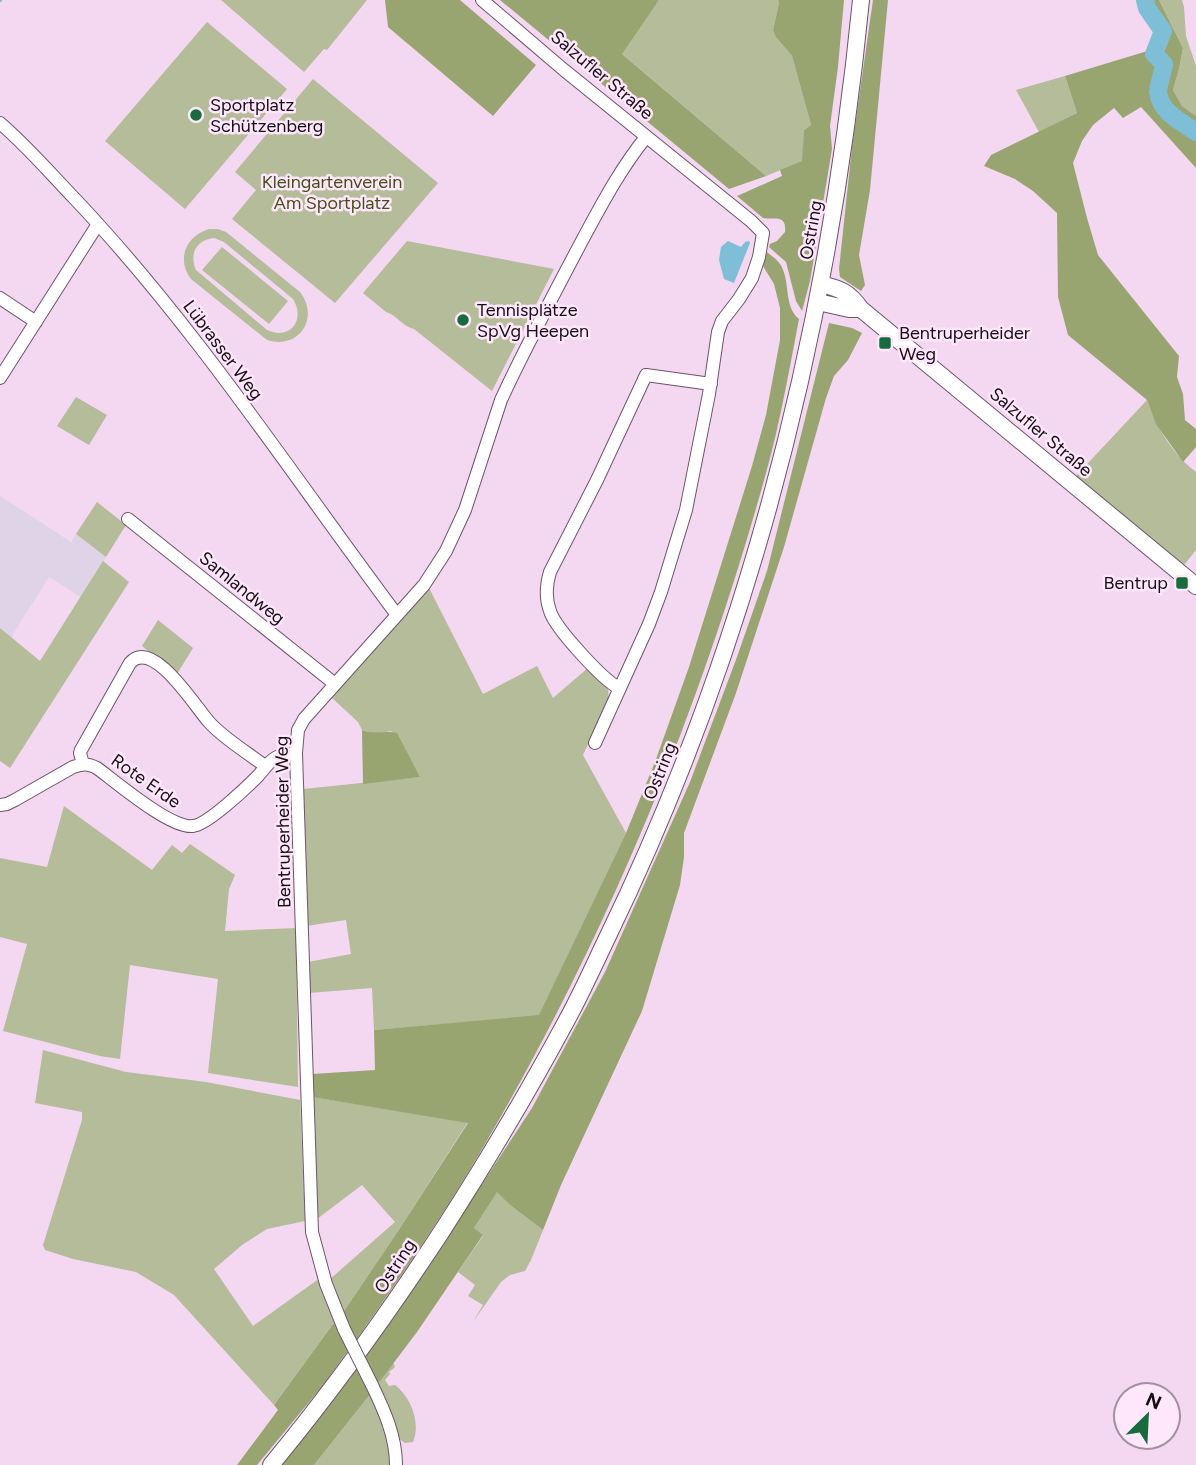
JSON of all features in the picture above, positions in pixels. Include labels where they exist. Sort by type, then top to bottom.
[{"type":"main road","name":"Ostring","points":[[271,1465],[389,1311],[513,1117],[571,1013],[633,886],[700,723],[749,577],[783,454],[818,302],[833,219],[861,0]]},
{"type":"main road","name":"Salzufler Straße","points":[[821,284],[841,289],[853,298],[861,309],[1196,586]]},
{"type":"main road","points":[[818,302],[861,309]]},
{"type":"street","name":"Salzufler Straße","points":[[482,0],[766,235],[752,278],[722,321],[711,384]]},
{"type":"street","name":"Lübrasser Weg","points":[[0,123],[99,224],[176,315],[397,615]]},
{"type":"street","name":"Bentruperheider Weg","points":[[396,1465],[397,1452],[387,1416],[344,1329],[326,1284],[312,1232],[296,739],[300,724],[424,585],[450,545],[512,376],[613,185],[646,137]]},
{"type":"street","points":[[0,378],[99,224]]},
{"type":"street","points":[[0,298],[36,322]]},
{"type":"street","points":[[595,743],[649,624],[680,532],[711,384],[646,375],[550,572],[546,587],[549,610],[555,622],[607,681],[619,688]]},
{"type":"street","name":"Samlandweg","points":[[128,519],[335,684]]},
{"type":"street","points":[[83,764],[80,750],[130,663],[140,656],[153,660],[180,684],[211,724],[265,766]]},
{"type":"street","name":"Rote Erde","points":[[0,805],[7,804],[83,764],[97,768],[166,818],[190,827],[207,820],[248,785],[271,760],[280,755],[296,753]]},
{"type":"shaded area","points":[[0,496],[71,542],[76,534],[106,557],[81,597],[49,577],[11,637],[0,628]]},
{"type":"green space","points":[[221,0],[367,0],[327,50],[324,49],[304,72]]},
{"type":"green space","points":[[385,0],[460,0],[536,65],[493,116],[388,27]]},
{"type":"green space","points":[[500,0],[659,0],[622,54],[766,176],[729,189]]},
{"type":"green space","points":[[659,0],[778,0],[773,30],[792,56],[811,125],[804,130],[803,161],[766,176],[621,53]]},
{"type":"green space","points":[[778,0],[844,0],[830,126],[832,149],[810,281],[802,311],[796,301],[786,262],[769,247],[785,232],[784,222],[763,218],[737,196],[782,176],[780,170],[802,161],[804,130],[811,125],[792,56],[773,30]]},
{"type":"green space","points":[[873,0],[888,0],[870,190],[859,255],[865,285],[861,291],[840,277],[839,269],[852,147]]},
{"type":"green space","points":[[1147,0],[1159,0],[1183,48],[1173,90],[1182,106],[1196,116],[1196,168],[1141,107],[1123,118],[1114,108],[1093,125],[1082,141],[1073,163],[1098,255],[1179,356],[1177,377],[1183,394],[1185,420],[1196,429],[1196,447],[1183,462],[1156,424],[1147,400],[1068,335],[1058,297],[1057,213],[1015,179],[984,166],[991,155],[1077,113],[1065,76],[1154,49],[1150,58],[1164,30],[1148,7]]},
{"type":"green space","points":[[1159,0],[1182,0],[1186,36],[1196,66],[1196,116],[1182,106],[1173,90],[1183,48]]},
{"type":"green space","name":"Sportplatz Schützenberg","points":[[207,22],[287,89],[185,209],[105,141]]},
{"type":"green space","points":[[1065,76],[1077,113],[1039,132],[1016,90]]},
{"type":"green space","name":"Kleingartenverein Am Sportplatz","points":[[313,79],[438,183],[335,303],[232,219],[256,190],[235,172]]},
{"type":"green space","points":[[218,229],[226,232],[300,292],[308,312],[303,330],[297,336],[278,342],[267,340],[191,279],[184,264],[184,256],[189,243],[201,232]],"holes":[[[214,238],[224,242],[293,299],[298,314],[297,321],[289,331],[275,333],[267,330],[196,270],[193,259],[199,245]]]},
{"type":"green space","name":"Tennisplätze SpVg Heepen","points":[[407,241],[554,269],[492,391],[414,329],[386,312],[363,293]]},
{"type":"green space","points":[[222,247],[288,301],[269,324],[202,270]]},
{"type":"green space","points":[[767,252],[779,262],[783,270],[791,307],[799,319],[766,473],[741,560],[682,730],[613,897],[533,1058],[458,1189],[356,1340],[342,1314],[468,1123],[312,1097],[312,1074],[375,1070],[374,1030],[539,1015],[626,833],[655,762],[689,667],[752,466],[766,415],[780,340],[780,308],[774,284],[763,266]]},
{"type":"green space","points":[[829,323],[862,333],[848,360],[834,376],[826,398],[784,547],[736,693],[684,833],[680,885],[642,1011],[561,1185],[543,1230],[497,1192],[474,1228],[483,1235],[377,1385],[364,1356],[428,1266],[532,1108],[605,972],[690,782],[767,571]]},
{"type":"green space","points":[[76,397],[107,415],[89,445],[57,426]]},
{"type":"green space","points":[[1147,400],[1166,439],[1196,472],[1196,550],[1184,565],[1076,476]]},
{"type":"green space","points":[[97,502],[126,525],[106,557],[76,534]]},
{"type":"green space","points":[[103,561],[129,582],[10,768],[0,761],[0,628],[40,661]]},
{"type":"green space","points":[[429,588],[483,694],[537,666],[553,698],[589,667],[608,690],[609,699],[583,755],[626,833],[539,1016],[374,1030],[372,988],[309,993],[308,962],[351,954],[346,920],[306,926],[303,789],[420,777],[391,731],[376,734],[362,730],[358,722],[331,697]]},
{"type":"green space","points":[[158,620],[193,648],[177,674],[142,646]]},
{"type":"green space","points":[[362,730],[397,733],[420,777],[363,784]]},
{"type":"green space","points":[[64,806],[152,870],[172,845],[182,853],[190,844],[235,875],[229,889],[225,931],[296,928],[298,1087],[208,1073],[218,979],[130,965],[120,1059],[3,1031],[27,944],[0,937],[0,858],[47,867]]},
{"type":"green space","points":[[43,1050],[126,1072],[206,1082],[300,1100],[305,1221],[267,1229],[242,1245],[214,1269],[253,1326],[320,1278],[336,1320],[274,1405],[174,1295],[136,1272],[73,1259],[45,1250],[43,1245],[82,1120],[82,1112],[35,1103]]},
{"type":"green space","points":[[312,1097],[468,1122],[342,1314],[329,1280],[395,1222],[362,1185],[317,1219]]},
{"type":"green space","points":[[497,1191],[510,1205],[543,1230],[525,1271],[510,1275],[501,1282],[473,1322],[483,1305],[468,1296],[475,1285],[458,1272],[483,1236],[474,1228]]},
{"type":"green space","points":[[336,1320],[349,1349],[324,1384],[257,1465],[237,1465],[278,1410],[274,1405]]},
{"type":"green space","points":[[393,1362],[395,1367],[385,1380],[389,1386],[395,1385],[401,1390],[410,1403],[416,1427],[413,1442],[405,1443],[398,1438],[377,1385]]},
{"type":"green space","points":[[357,1366],[372,1392],[314,1465],[280,1465]]},
{"type":"green space","points":[[372,1392],[384,1418],[392,1465],[314,1465]]},
{"type":"water","points":[[1143,0],[1147,0],[1148,7],[1165,30],[1158,55],[1150,58],[1161,31],[1145,8]]},
{"type":"water","points":[[728,241],[741,247],[745,242],[750,243],[734,283],[724,279],[719,260],[721,247]]},
{"type":"waterway","points":[[1145,0],[1147,8],[1163,31],[1154,54],[1164,64],[1158,90],[1160,99],[1172,116],[1196,132]]},
{"type":"place","name":"Sportplatz Schützenberg","points":[[196,115]]},
{"type":"place","name":"Tennisplätze SpVg Heepen","points":[[463,320]]},
{"type":"place","name":"Bentruperheider Weg","points":[[885,343]]},
{"type":"place","name":"Bentrup","points":[[1182,583]]}]
